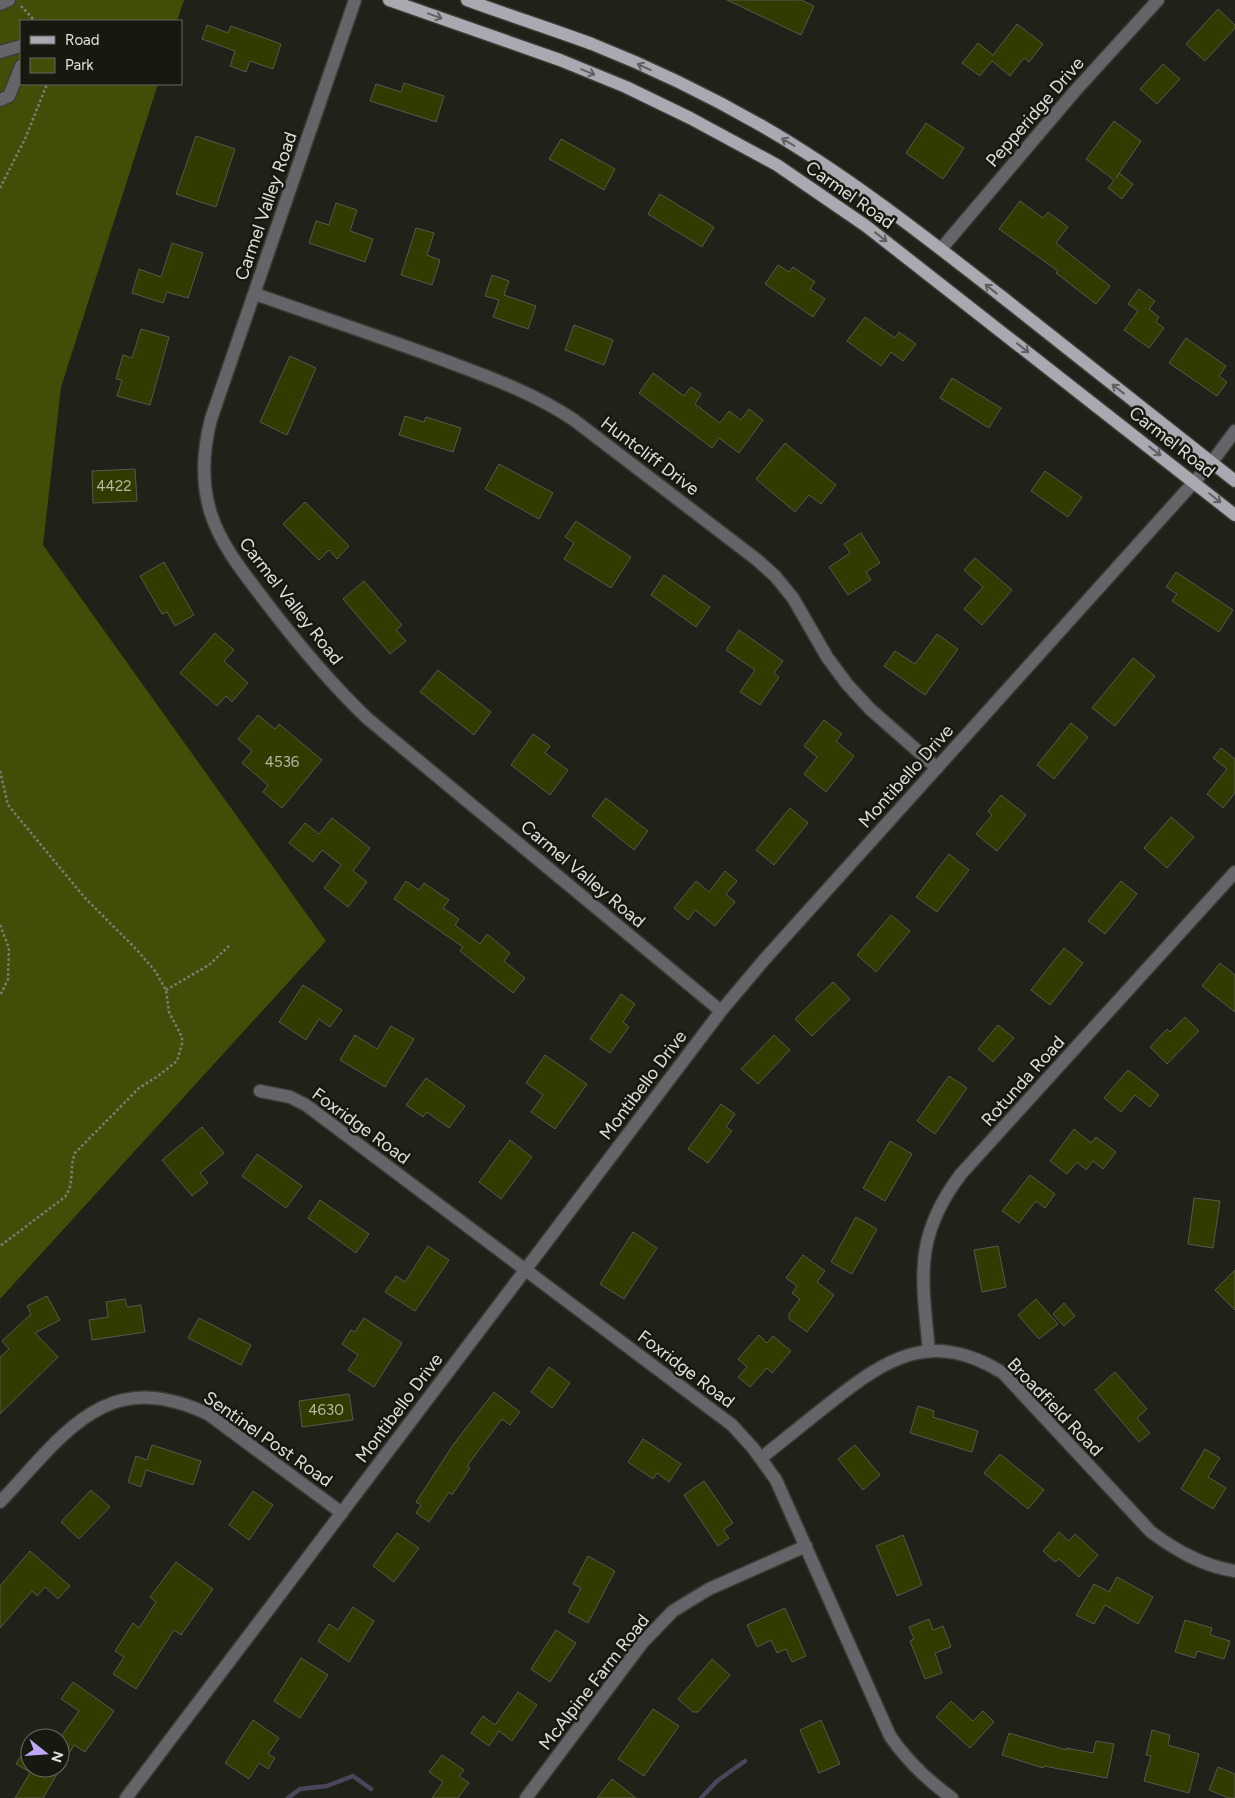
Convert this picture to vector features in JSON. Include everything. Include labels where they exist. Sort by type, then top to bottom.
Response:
[{"type":"main road","name":"Carmel Road","points":[[389,0],[560,60],[626,87],[713,130],[777,165],[866,226],[1235,515]]},
{"type":"main road","name":"Carmel Road","points":[[467,0],[592,44],[623,57],[712,99],[762,126],[819,161],[941,249],[1235,481]]},
{"type":"street","name":"Carmel Valley Road","points":[[355,0],[211,420],[204,459],[205,486],[211,514],[221,538],[235,561],[320,669],[368,719],[721,1011]]},
{"type":"street","name":"Pepperidge Drive","points":[[941,249],[1075,91],[1158,0]]},
{"type":"street","points":[[0,4],[14,2]]},
{"type":"street","points":[[0,52],[20,46]]},
{"type":"street","points":[[0,100],[9,96],[20,68]]},
{"type":"street","name":"Huntcliff Drive","points":[[255,294],[428,354],[511,386],[574,420],[776,576],[793,598],[827,657],[847,684],[870,709],[936,768]]},
{"type":"street","name":"Montibello Drive","points":[[126,1798],[721,1011],[764,960],[1212,462],[1235,431]]},
{"type":"street","name":"Rotunda Road","points":[[929,1351],[923,1266],[930,1228],[946,1194],[961,1174],[1235,872]]},
{"type":"street","name":"Foxridge Road","points":[[260,1091],[287,1096],[306,1105],[732,1425],[761,1458],[776,1480],[890,1736],[915,1768],[952,1798]]},
{"type":"street","name":"Broadfield Road","points":[[761,1458],[876,1369],[909,1355],[929,1351],[958,1353],[988,1364],[1003,1373],[1151,1532],[1177,1550],[1195,1559],[1221,1569],[1235,1571]]},
{"type":"street","name":"Sentinel Post Road","points":[[0,1502],[68,1430],[84,1417],[116,1402],[152,1398],[187,1404],[208,1414],[342,1513]]},
{"type":"street","name":"McAlpine Farm Road","points":[[526,1798],[643,1642],[673,1611],[710,1589],[806,1546]]},
{"type":"path","points":[[14,2],[34,20]]},
{"type":"path","points":[[0,188],[25,139],[47,85]]},
{"type":"path","points":[[0,771],[8,805],[85,898],[138,950],[155,971],[166,990],[169,1012],[182,1037],[177,1061],[139,1088],[75,1153],[71,1163],[72,1181],[70,1191],[0,1246]]},
{"type":"path","points":[[0,925],[9,948],[8,979],[0,996]]},
{"type":"path","points":[[166,990],[209,965],[231,944]]},
{"type":"green space","points":[[0,0],[184,0],[177,20],[20,20],[20,85],[158,85],[61,387],[43,545],[326,941],[0,1299]]},
{"type":"building","points":[[727,0],[801,0],[814,6],[801,35]]},
{"type":"building","points":[[1218,9],[1235,25],[1235,28],[1205,61],[1186,44]]},
{"type":"building","points":[[1017,24],[1043,44],[1029,62],[1024,58],[1010,76],[992,61],[980,76],[962,63],[978,43],[993,55]]},
{"type":"building","points":[[207,25],[228,33],[231,26],[281,44],[273,69],[250,61],[246,72],[230,66],[235,51],[202,39]]},
{"type":"building","points":[[1163,64],[1180,79],[1157,104],[1140,89]]},
{"type":"building","points":[[404,83],[444,96],[436,122],[370,101],[376,84],[401,92]]},
{"type":"building","points":[[1114,121],[1141,141],[1119,173],[1133,184],[1122,199],[1108,188],[1114,180],[1086,159]]},
{"type":"building","points":[[926,123],[964,148],[943,179],[906,153]]},
{"type":"building","points":[[196,136],[235,149],[216,207],[176,194]]},
{"type":"building","points":[[561,139],[615,169],[604,190],[549,159]]},
{"type":"building","points":[[660,194],[714,227],[702,247],[648,214]]},
{"type":"building","points":[[1020,201],[1043,218],[1048,212],[1068,227],[1056,243],[1110,286],[1096,304],[1056,273],[1058,271],[999,229]]},
{"type":"building","points":[[336,203],[357,210],[350,231],[373,239],[365,262],[309,243],[316,221],[329,225]]},
{"type":"building","points":[[416,228],[434,233],[427,255],[440,260],[432,285],[401,275]]},
{"type":"building","points":[[172,243],[203,253],[188,298],[167,292],[163,303],[132,293],[139,269],[161,277]]},
{"type":"building","points":[[778,265],[789,272],[793,267],[815,282],[810,289],[825,299],[813,317],[765,284]]},
{"type":"building","points":[[492,275],[509,281],[504,295],[536,306],[528,329],[493,317],[499,300],[485,296]]},
{"type":"building","points":[[1139,289],[1155,301],[1149,309],[1159,317],[1156,322],[1164,328],[1149,348],[1124,330],[1138,311],[1128,304]]},
{"type":"building","points":[[865,317],[895,338],[899,332],[916,344],[903,361],[891,352],[881,366],[847,341]]},
{"type":"building","points":[[574,325],[613,340],[604,365],[565,350]]},
{"type":"building","points":[[141,329],[169,337],[150,405],[117,396],[122,380],[116,379],[123,355],[132,358]]},
{"type":"building","points":[[1186,338],[1226,366],[1219,376],[1227,382],[1217,396],[1169,363]]},
{"type":"building","points":[[290,356],[316,368],[287,435],[260,422]]},
{"type":"building","points":[[653,373],[684,396],[691,387],[701,394],[695,404],[720,423],[729,411],[741,420],[749,409],[763,420],[739,453],[719,438],[712,448],[639,393]]},
{"type":"building","points":[[952,378],[1001,408],[989,428],[940,398]]},
{"type":"building","points":[[405,416],[424,422],[426,417],[461,428],[453,452],[399,435]]},
{"type":"building","points":[[785,443],[836,485],[821,504],[809,495],[795,512],[756,479]]},
{"type":"building","points":[[499,464],[553,493],[539,519],[485,489]]},
{"type":"building","points":[[135,469],[137,501],[93,503],[92,471]]},
{"type":"building","points":[[1045,471],[1082,497],[1068,517],[1031,491]]},
{"type":"building","points":[[305,502],[349,546],[337,559],[329,550],[319,560],[283,524]]},
{"type":"building","points":[[576,521],[631,557],[611,588],[564,559],[574,543],[565,537]]},
{"type":"building","points":[[861,533],[880,563],[866,572],[871,580],[848,595],[829,567],[850,553],[844,544]]},
{"type":"building","points":[[975,558],[1012,590],[982,625],[964,609],[983,587],[964,570]]},
{"type":"building","points":[[164,562],[194,615],[175,626],[167,612],[162,614],[140,576]]},
{"type":"building","points":[[1176,572],[1233,610],[1219,632],[1172,601],[1177,594],[1166,587]]},
{"type":"building","points":[[664,575],[710,607],[696,627],[651,595]]},
{"type":"building","points":[[364,581],[402,625],[396,630],[406,641],[390,654],[343,599]]},
{"type":"building","points":[[739,630],[783,661],[774,673],[779,677],[760,705],[740,692],[755,670],[726,650]]},
{"type":"building","points":[[215,633],[234,650],[224,661],[248,683],[232,702],[226,696],[217,706],[180,673]]},
{"type":"building","points":[[937,634],[958,649],[925,695],[884,666],[895,651],[915,664]]},
{"type":"building","points":[[1133,658],[1155,676],[1115,726],[1092,708]]},
{"type":"building","points":[[438,670],[491,712],[474,735],[420,692]]},
{"type":"building","points":[[258,715],[275,729],[279,724],[322,760],[282,808],[263,792],[268,785],[242,763],[252,751],[238,739]]},
{"type":"building","points":[[824,720],[842,734],[836,741],[854,756],[826,792],[804,774],[817,757],[804,746]]},
{"type":"building","points":[[1071,723],[1088,737],[1054,779],[1037,765]]},
{"type":"building","points":[[533,734],[550,746],[545,753],[568,770],[550,795],[511,765]]},
{"type":"building","points":[[1221,748],[1235,759],[1235,793],[1223,808],[1207,794],[1227,769],[1213,758]]},
{"type":"building","points":[[1001,795],[1026,815],[997,851],[976,834],[992,815],[988,811]]},
{"type":"building","points":[[606,798],[648,831],[634,850],[592,816]]},
{"type":"building","points":[[790,808],[808,823],[774,865],[756,850]]},
{"type":"building","points":[[1171,817],[1194,837],[1167,868],[1144,848]]},
{"type":"building","points":[[332,818],[370,848],[353,871],[367,882],[348,907],[324,888],[341,865],[322,850],[313,862],[289,843],[305,823],[319,834]]},
{"type":"building","points":[[949,854],[969,870],[937,912],[916,897]]},
{"type":"building","points":[[725,871],[737,881],[726,894],[735,902],[715,926],[695,910],[688,920],[674,908],[696,881],[709,892]]},
{"type":"building","points":[[406,881],[419,890],[424,883],[449,900],[443,908],[459,919],[455,925],[480,944],[487,934],[510,953],[504,961],[525,978],[513,993],[460,951],[463,947],[394,899]]},
{"type":"building","points":[[1121,881],[1137,894],[1105,934],[1088,921]]},
{"type":"building","points":[[891,915],[910,931],[876,972],[857,955]]},
{"type":"building","points":[[1064,948],[1083,963],[1050,1005],[1031,990]]},
{"type":"building","points":[[1220,963],[1235,975],[1235,1012],[1202,986]]},
{"type":"building","points":[[833,982],[850,999],[812,1036],[795,1019]]},
{"type":"building","points":[[303,985],[342,1010],[330,1027],[319,1019],[306,1040],[279,1022]]},
{"type":"building","points":[[621,994],[635,1004],[623,1022],[629,1027],[610,1053],[590,1039]]},
{"type":"building","points":[[1185,1017],[1199,1031],[1167,1064],[1150,1047],[1167,1029],[1170,1032]]},
{"type":"building","points":[[998,1025],[1014,1038],[993,1062],[978,1049]]},
{"type":"building","points":[[391,1026],[414,1039],[385,1087],[340,1060],[355,1035],[377,1049]]},
{"type":"building","points":[[774,1035],[790,1050],[758,1084],[741,1069]]},
{"type":"building","points":[[545,1055],[587,1084],[555,1129],[531,1112],[543,1095],[526,1083]]},
{"type":"building","points":[[1128,1070],[1159,1095],[1150,1107],[1135,1095],[1121,1112],[1104,1098]]},
{"type":"building","points":[[949,1076],[967,1088],[935,1134],[917,1121]]},
{"type":"building","points":[[426,1078],[465,1106],[449,1128],[427,1112],[423,1117],[406,1105]]},
{"type":"building","points":[[721,1104],[735,1114],[726,1127],[732,1131],[708,1163],[688,1149]]},
{"type":"building","points":[[202,1127],[224,1153],[200,1173],[208,1183],[192,1196],[162,1160]]},
{"type":"building","points":[[1074,1129],[1091,1143],[1096,1137],[1116,1152],[1103,1169],[1093,1161],[1086,1170],[1077,1162],[1067,1174],[1050,1161]]},
{"type":"building","points":[[510,1140],[532,1157],[501,1199],[479,1182]]},
{"type":"building","points":[[890,1141],[912,1154],[885,1201],[863,1188]]},
{"type":"building","points":[[257,1154],[302,1186],[286,1208],[242,1176]]},
{"type":"building","points":[[1030,1175],[1055,1194],[1045,1208],[1036,1201],[1019,1223],[1002,1211]]},
{"type":"building","points":[[1194,1198],[1220,1201],[1213,1248],[1188,1244]]},
{"type":"building","points":[[320,1200],[369,1234],[356,1253],[308,1218]]},
{"type":"building","points":[[856,1217],[877,1229],[852,1274],[831,1262]]},
{"type":"building","points":[[633,1232],[657,1248],[624,1299],[600,1284]]},
{"type":"building","points":[[428,1246],[449,1260],[415,1311],[385,1292],[396,1276],[405,1282]]},
{"type":"building","points":[[998,1246],[1006,1287],[982,1292],[974,1250]]},
{"type":"building","points":[[803,1255],[825,1271],[817,1282],[834,1295],[807,1332],[789,1319],[789,1314],[800,1299],[792,1293],[797,1286],[786,1278]]},
{"type":"building","points":[[1235,1270],[1235,1310],[1215,1290]]},
{"type":"building","points":[[47,1296],[60,1320],[35,1333],[58,1357],[0,1414],[0,1357],[9,1349],[2,1341],[31,1314],[27,1306]]},
{"type":"building","points":[[125,1299],[127,1307],[141,1305],[145,1332],[92,1340],[89,1320],[108,1317],[106,1302]]},
{"type":"building","points":[[1036,1299],[1058,1324],[1039,1339],[1018,1315]]},
{"type":"building","points":[[1064,1303],[1075,1316],[1064,1326],[1053,1314]]},
{"type":"building","points":[[199,1318],[251,1345],[241,1365],[188,1338]]},
{"type":"building","points":[[364,1318],[402,1343],[374,1387],[348,1370],[358,1355],[342,1344],[351,1330],[355,1332]]},
{"type":"building","points":[[759,1335],[767,1343],[773,1336],[791,1351],[772,1373],[767,1368],[750,1387],[738,1377],[747,1367],[738,1359]]},
{"type":"building","points":[[549,1367],[570,1383],[552,1408],[531,1392]]},
{"type":"building","points":[[1115,1372],[1147,1409],[1137,1418],[1150,1433],[1139,1442],[1095,1390]]},
{"type":"building","points":[[494,1392],[520,1412],[510,1425],[502,1419],[467,1466],[470,1468],[452,1495],[449,1492],[429,1522],[416,1513],[421,1505],[416,1502],[453,1445]]},
{"type":"building","points":[[349,1394],[353,1420],[302,1427],[299,1401]]},
{"type":"building","points":[[918,1406],[934,1411],[933,1417],[978,1431],[972,1452],[910,1433]]},
{"type":"building","points":[[643,1439],[681,1464],[669,1482],[657,1473],[653,1479],[628,1462]]},
{"type":"building","points":[[152,1445],[201,1461],[193,1485],[146,1470],[141,1487],[128,1482],[136,1456],[147,1460]]},
{"type":"building","points":[[855,1445],[880,1475],[863,1490],[838,1459]]},
{"type":"building","points":[[1205,1449],[1220,1458],[1208,1477],[1226,1488],[1213,1509],[1181,1489]]},
{"type":"building","points":[[1000,1454],[1044,1490],[1028,1509],[984,1473]]},
{"type":"building","points":[[704,1481],[733,1523],[723,1530],[729,1538],[718,1546],[684,1495]]},
{"type":"building","points":[[91,1490],[110,1507],[79,1539],[61,1522]]},
{"type":"building","points":[[253,1491],[273,1505],[249,1540],[229,1525]]},
{"type":"building","points":[[1059,1532],[1069,1541],[1075,1534],[1098,1555],[1079,1577],[1059,1559],[1055,1562],[1043,1551]]},
{"type":"building","points":[[397,1533],[419,1548],[394,1582],[373,1566]]},
{"type":"building","points":[[903,1535],[922,1585],[897,1596],[876,1546]]},
{"type":"building","points":[[30,1551],[70,1586],[58,1599],[45,1587],[37,1596],[32,1591],[0,1628],[0,1586]]},
{"type":"building","points":[[588,1556],[615,1571],[588,1623],[568,1612],[581,1588],[573,1584]]},
{"type":"building","points":[[176,1562],[213,1589],[181,1635],[174,1630],[136,1689],[113,1674],[124,1657],[115,1651],[133,1623],[139,1628],[156,1602],[150,1597]]},
{"type":"building","points":[[1117,1577],[1153,1597],[1138,1624],[1105,1605],[1094,1624],[1076,1615],[1094,1584],[1109,1592]]},
{"type":"building","points":[[353,1607],[374,1621],[349,1662],[318,1641],[329,1624],[338,1630]]},
{"type":"building","points":[[785,1608],[806,1656],[792,1662],[786,1649],[777,1653],[771,1640],[757,1647],[747,1625]]},
{"type":"building","points":[[929,1619],[933,1630],[943,1626],[951,1647],[935,1653],[942,1673],[925,1679],[910,1641],[914,1639],[909,1627]]},
{"type":"building","points":[[1185,1620],[1212,1628],[1210,1635],[1230,1641],[1224,1659],[1197,1651],[1195,1658],[1175,1652]]},
{"type":"building","points":[[556,1630],[576,1643],[550,1682],[531,1669]]},
{"type":"building","points":[[301,1658],[328,1675],[300,1718],[274,1701]]},
{"type":"building","points":[[712,1659],[730,1675],[698,1712],[693,1712],[678,1699]]},
{"type":"building","points":[[73,1682],[114,1711],[85,1752],[74,1745],[70,1752],[70,1728],[67,1728],[79,1711],[61,1699]]},
{"type":"building","points":[[518,1692],[537,1705],[512,1741],[499,1731],[489,1746],[471,1733],[483,1716],[495,1725]]},
{"type":"building","points":[[951,1701],[973,1721],[983,1711],[994,1722],[970,1748],[936,1717]]},
{"type":"building","points":[[653,1709],[679,1726],[644,1776],[618,1759]]},
{"type":"building","points":[[253,1720],[279,1738],[268,1754],[275,1758],[268,1769],[259,1763],[249,1779],[225,1763]]},
{"type":"building","points":[[821,1720],[840,1764],[819,1773],[800,1730]]},
{"type":"building","points":[[1152,1730],[1170,1735],[1168,1745],[1199,1754],[1189,1793],[1144,1781],[1151,1756],[1146,1755]]},
{"type":"building","points":[[1009,1733],[1066,1750],[1066,1748],[1093,1753],[1096,1741],[1114,1744],[1107,1778],[1044,1766],[1043,1768],[1002,1755]]},
{"type":"building","points":[[442,1755],[464,1770],[459,1776],[469,1783],[458,1798],[432,1798],[443,1782],[429,1772]]},
{"type":"building","points":[[20,1757],[20,1766],[16,1764]]},
{"type":"building","points":[[1218,1767],[1235,1774],[1235,1798],[1228,1798],[1209,1790]]},
{"type":"building","points":[[27,1778],[55,1778],[43,1798],[15,1798]]},
{"type":"building","points":[[612,1779],[636,1798],[597,1798]]},
{"type":"waterway","points":[[701,1798],[717,1781],[745,1761]]},
{"type":"waterway","points":[[288,1798],[300,1789],[327,1786],[353,1776],[371,1789]]}]
